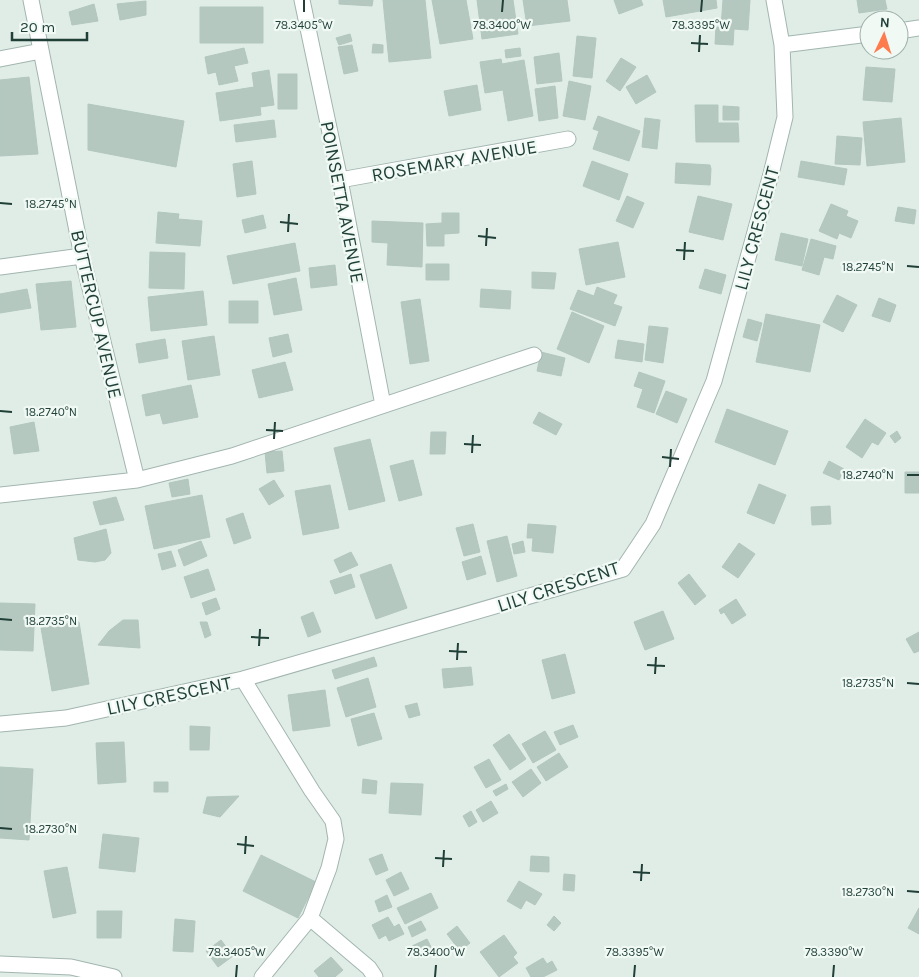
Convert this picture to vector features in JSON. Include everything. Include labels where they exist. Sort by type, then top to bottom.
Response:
[{"type":"street","name":"BUTTERCUP AVENUE","points":[[31,0],[82,256],[137,480]]},
{"type":"street","name":"POINSETTA AVENUE","points":[[302,0],[340,180],[383,406]]},
{"type":"street","name":"LILY CRESCENT","points":[[0,724],[66,718],[243,679],[623,569],[653,524],[714,381],[771,174],[784,117],[782,45],[774,0]]},
{"type":"street","points":[[782,45],[859,35]]},
{"type":"street","points":[[0,58],[41,51]]},
{"type":"street","name":"ROSEMARY AVENUE","points":[[340,180],[568,139]]},
{"type":"street","points":[[0,267],[82,256]]},
{"type":"street","points":[[0,495],[137,480],[232,456],[534,355]]},
{"type":"street","points":[[243,679],[312,791],[333,821],[336,839],[329,868],[310,918],[262,977]]},
{"type":"street","points":[[310,918],[369,968],[375,977]]},
{"type":"street","points":[[0,964],[71,967],[114,977]]},
{"type":"building","points":[[339,0],[373,0],[372,6],[339,4]]},
{"type":"building","points":[[383,0],[425,0],[431,58],[389,62]]},
{"type":"building","points":[[432,0],[466,0],[473,39],[440,44]]},
{"type":"building","points":[[477,0],[513,0],[518,34],[482,39]]},
{"type":"building","points":[[523,0],[567,0],[570,21],[527,26]]},
{"type":"building","points":[[614,0],[641,0],[643,5],[619,14]]},
{"type":"building","points":[[663,0],[716,0],[717,8],[666,17]]},
{"type":"building","points":[[723,0],[750,0],[748,30],[734,29],[733,45],[715,44],[716,27],[721,27]]},
{"type":"building","points":[[857,0],[885,0],[887,9],[859,10],[859,13]]},
{"type":"building","points":[[146,1],[146,15],[120,20],[117,4]]},
{"type":"building","points":[[94,4],[98,21],[72,25],[69,12]]},
{"type":"building","points":[[200,7],[263,7],[263,43],[200,43]]},
{"type":"building","points":[[350,34],[352,41],[339,45],[336,38]]},
{"type":"building","points":[[577,36],[596,38],[592,78],[573,76]]},
{"type":"building","points":[[373,44],[383,45],[383,53],[372,53]]},
{"type":"building","points":[[352,45],[358,71],[344,74],[338,47]]},
{"type":"building","points":[[244,48],[248,63],[234,66],[238,81],[219,85],[216,72],[208,74],[205,57]]},
{"type":"building","points":[[520,48],[521,56],[506,58],[505,50]]},
{"type":"building","points":[[559,53],[562,81],[537,84],[534,57]]},
{"type":"building","points":[[621,58],[636,67],[620,91],[606,81]]},
{"type":"building","points":[[501,59],[502,64],[524,60],[533,116],[508,121],[503,90],[485,93],[480,62]]},
{"type":"building","points":[[866,67],[895,69],[892,102],[863,100]]},
{"type":"building","points":[[269,70],[274,105],[260,107],[261,115],[220,121],[216,93],[254,87],[252,73]]},
{"type":"building","points":[[278,74],[297,74],[297,109],[278,109]]},
{"type":"building","points":[[647,75],[656,92],[636,104],[626,87]]},
{"type":"building","points":[[29,77],[38,154],[0,156],[0,80]]},
{"type":"building","points":[[569,81],[591,86],[585,120],[563,116]]},
{"type":"building","points":[[477,85],[481,110],[449,116],[444,91]]},
{"type":"building","points":[[555,86],[558,118],[539,121],[535,89]]},
{"type":"building","points":[[88,104],[184,121],[176,167],[88,150]]},
{"type":"building","points":[[695,105],[718,105],[718,123],[738,123],[739,142],[696,142]]},
{"type":"building","points":[[723,106],[739,107],[739,120],[723,120]]},
{"type":"building","points":[[598,116],[640,131],[629,161],[593,149],[599,131],[593,129]]},
{"type":"building","points":[[645,118],[660,120],[657,149],[642,147]]},
{"type":"building","points":[[901,118],[905,162],[867,166],[863,122]]},
{"type":"building","points":[[274,120],[276,137],[236,142],[234,125]]},
{"type":"building","points":[[837,136],[862,138],[860,165],[835,164]]},
{"type":"building","points":[[252,161],[256,194],[237,197],[233,164]]},
{"type":"building","points":[[592,161],[628,174],[619,200],[583,186]]},
{"type":"building","points":[[801,161],[847,169],[844,185],[798,177]]},
{"type":"building","points":[[676,163],[710,165],[710,185],[675,183]]},
{"type":"building","points":[[627,196],[644,203],[633,228],[616,221]]},
{"type":"building","points":[[698,196],[732,204],[723,240],[689,232]]},
{"type":"building","points":[[831,204],[848,211],[846,216],[858,221],[851,238],[839,233],[837,239],[819,231]]},
{"type":"building","points":[[898,207],[916,210],[914,224],[895,221]]},
{"type":"building","points":[[158,212],[179,214],[178,219],[202,221],[200,246],[156,243]]},
{"type":"building","points":[[442,213],[459,213],[459,233],[444,234],[444,246],[427,246],[426,224],[442,223]]},
{"type":"building","points":[[263,215],[266,228],[245,233],[242,220]]},
{"type":"building","points":[[372,221],[423,223],[422,267],[387,265],[388,243],[372,242]]},
{"type":"building","points":[[781,233],[808,239],[802,266],[775,260]]},
{"type":"building","points":[[811,239],[836,246],[833,259],[824,257],[819,275],[802,270]]},
{"type":"building","points":[[618,242],[625,277],[586,285],[579,249]]},
{"type":"building","points":[[295,243],[300,271],[233,284],[227,256]]},
{"type":"building","points":[[150,252],[185,253],[184,289],[149,288]]},
{"type":"building","points":[[426,264],[449,264],[449,280],[426,280]]},
{"type":"building","points":[[335,265],[337,285],[311,288],[309,268]]},
{"type":"building","points":[[705,269],[726,275],[721,294],[699,288]]},
{"type":"building","points":[[532,272],[556,273],[554,289],[532,288]]},
{"type":"building","points":[[296,278],[302,310],[274,315],[268,284]]},
{"type":"building","points":[[71,281],[76,327],[41,330],[36,284]]},
{"type":"building","points":[[597,287],[617,295],[613,304],[622,307],[615,326],[570,309],[578,290],[594,296]]},
{"type":"building","points":[[27,289],[31,308],[0,313],[0,294]]},
{"type":"building","points":[[481,289],[511,291],[510,309],[480,307]]},
{"type":"building","points":[[203,291],[207,325],[151,331],[148,297]]},
{"type":"building","points":[[837,295],[857,305],[843,332],[823,322]]},
{"type":"building","points":[[879,298],[896,305],[890,322],[872,316]]},
{"type":"building","points":[[420,299],[429,361],[410,364],[401,302]]},
{"type":"building","points":[[229,301],[258,301],[258,323],[229,323]]},
{"type":"building","points":[[572,312],[604,326],[589,363],[557,349]]},
{"type":"building","points":[[766,314],[820,325],[810,372],[756,362]]},
{"type":"building","points":[[748,319],[762,323],[757,341],[743,337]]},
{"type":"building","points":[[649,326],[668,328],[663,363],[645,360]]},
{"type":"building","points":[[288,334],[292,352],[273,357],[269,338]]},
{"type":"building","points":[[214,336],[220,375],[188,380],[182,341]]},
{"type":"building","points":[[165,339],[168,358],[139,363],[136,344]]},
{"type":"building","points":[[618,340],[644,344],[642,362],[615,358]]},
{"type":"building","points":[[541,352],[565,358],[561,376],[537,371]]},
{"type":"building","points":[[285,362],[293,390],[259,398],[252,370]]},
{"type":"building","points":[[639,372],[665,381],[654,413],[637,407],[643,389],[634,386]]},
{"type":"building","points":[[191,385],[198,417],[163,424],[160,413],[146,416],[142,395]]},
{"type":"building","points":[[666,391],[687,399],[677,423],[656,414]]},
{"type":"building","points":[[727,409],[788,431],[775,465],[715,442]]},
{"type":"building","points":[[539,412],[562,424],[556,435],[533,423]]},
{"type":"building","points":[[865,419],[886,433],[878,445],[872,442],[862,458],[846,447]]},
{"type":"building","points":[[34,422],[39,451],[14,454],[10,427]]},
{"type":"building","points":[[897,431],[901,438],[895,443],[890,436]]},
{"type":"building","points":[[431,432],[446,432],[445,454],[430,454]]},
{"type":"building","points":[[370,439],[385,501],[349,510],[334,448]]},
{"type":"building","points":[[282,451],[284,471],[267,473],[265,452]]},
{"type":"building","points":[[413,460],[422,495],[399,501],[390,466]]},
{"type":"building","points":[[829,461],[844,469],[839,480],[823,473]]},
{"type":"building","points":[[905,472],[919,472],[919,493],[905,493]]},
{"type":"building","points":[[188,479],[190,494],[172,497],[169,483]]},
{"type":"building","points":[[274,480],[284,496],[269,505],[259,489]]},
{"type":"building","points":[[759,484],[786,495],[774,524],[747,513]]},
{"type":"building","points":[[330,485],[339,528],[303,535],[295,491]]},
{"type":"building","points":[[202,495],[210,537],[154,549],[145,506]]},
{"type":"building","points":[[116,497],[124,520],[100,525],[93,502]]},
{"type":"building","points":[[830,506],[831,524],[812,525],[811,507]]},
{"type":"building","points":[[243,513],[251,538],[234,544],[226,519]]},
{"type":"building","points":[[473,524],[480,552],[464,556],[456,528]]},
{"type":"building","points":[[528,524],[556,526],[553,553],[532,551],[533,538],[527,538]]},
{"type":"building","points":[[106,529],[111,553],[105,560],[95,562],[78,560],[74,538]]},
{"type":"building","points":[[507,536],[517,576],[497,582],[487,541]]},
{"type":"building","points":[[201,541],[207,556],[184,566],[178,550]]},
{"type":"building","points":[[523,541],[525,552],[514,554],[512,544]]},
{"type":"building","points":[[739,543],[755,554],[738,578],[722,567]]},
{"type":"building","points":[[171,551],[176,566],[162,570],[158,554]]},
{"type":"building","points":[[351,552],[358,565],[340,573],[334,560]]},
{"type":"building","points":[[481,556],[486,574],[467,580],[462,562]]},
{"type":"building","points":[[391,564],[407,608],[376,619],[360,575]]},
{"type":"building","points":[[208,569],[215,590],[191,598],[184,577]]},
{"type":"building","points":[[351,574],[355,587],[335,594],[330,581]]},
{"type":"building","points":[[689,574],[706,596],[695,605],[678,583]]},
{"type":"building","points":[[216,598],[220,609],[206,615],[202,603]]},
{"type":"building","points":[[736,599],[746,615],[732,624],[724,612],[721,614],[719,610]]},
{"type":"building","points":[[0,603],[35,604],[33,651],[0,650]]},
{"type":"building","points":[[663,611],[674,639],[645,650],[634,622]]},
{"type":"building","points":[[313,612],[321,632],[308,637],[301,617]]},
{"type":"building","points":[[123,620],[138,620],[140,648],[98,645],[109,631]]},
{"type":"building","points":[[79,622],[89,684],[52,691],[41,628]]},
{"type":"building","points":[[200,622],[207,622],[211,635],[205,638]]},
{"type":"building","points":[[919,632],[919,651],[914,653],[906,639]]},
{"type":"building","points":[[565,654],[575,693],[552,699],[542,660]]},
{"type":"building","points":[[374,657],[377,666],[335,679],[332,670]]},
{"type":"building","points":[[471,667],[473,685],[444,688],[442,669]]},
{"type":"building","points":[[368,678],[376,707],[346,717],[337,688]]},
{"type":"building","points":[[325,690],[330,726],[293,731],[288,695]]},
{"type":"building","points":[[417,703],[420,715],[409,718],[405,706]]},
{"type":"building","points":[[374,713],[382,739],[358,746],[351,719]]},
{"type":"building","points":[[573,725],[578,737],[560,745],[554,732]]},
{"type":"building","points":[[190,726],[210,727],[209,750],[190,750]]},
{"type":"building","points":[[545,731],[556,750],[533,763],[522,744]]},
{"type":"building","points":[[509,734],[526,759],[510,770],[493,745]]},
{"type":"building","points":[[124,742],[126,782],[98,784],[96,743]]},
{"type":"building","points":[[559,753],[568,767],[546,781],[537,767]]},
{"type":"building","points":[[489,759],[501,780],[486,788],[474,767]]},
{"type":"building","points":[[0,767],[33,769],[29,840],[0,838]]},
{"type":"building","points":[[531,769],[541,783],[523,797],[512,782]]},
{"type":"building","points":[[363,779],[377,781],[376,794],[362,793]]},
{"type":"building","points":[[154,782],[168,782],[168,792],[154,792]]},
{"type":"building","points":[[391,783],[423,784],[421,815],[389,813]]},
{"type":"building","points":[[506,784],[508,789],[496,796],[493,791]]},
{"type":"building","points":[[239,796],[220,817],[203,813],[207,797]]},
{"type":"building","points":[[491,801],[498,813],[483,822],[476,810]]},
{"type":"building","points":[[471,811],[477,822],[469,827],[463,816]]},
{"type":"building","points":[[103,834],[139,838],[135,872],[99,868]]},
{"type":"building","points":[[382,854],[388,870],[376,875],[369,859]]},
{"type":"building","points":[[261,855],[316,882],[298,918],[243,891]]},
{"type":"building","points":[[531,856],[549,857],[549,872],[530,871]]},
{"type":"building","points":[[67,867],[76,913],[53,918],[44,871]]},
{"type":"building","points":[[401,872],[409,889],[394,896],[386,880]]},
{"type":"building","points":[[564,874],[575,875],[574,891],[563,890]]},
{"type":"building","points":[[519,881],[542,894],[535,905],[526,900],[521,909],[507,901]]},
{"type":"building","points":[[431,893],[438,908],[405,924],[397,908]]},
{"type":"building","points":[[387,895],[392,907],[379,912],[375,901]]},
{"type":"building","points":[[919,908],[919,934],[908,928]]},
{"type":"building","points":[[97,911],[122,911],[121,938],[97,938]]},
{"type":"building","points":[[554,916],[561,923],[554,931],[547,925]]},
{"type":"building","points":[[388,917],[394,927],[399,924],[404,934],[389,941],[386,935],[379,939],[372,925]]},
{"type":"building","points":[[175,919],[195,921],[193,952],[173,951]]},
{"type":"building","points":[[421,921],[426,930],[412,937],[408,927]]},
{"type":"building","points":[[457,926],[470,943],[460,951],[447,934]]},
{"type":"building","points":[[504,935],[517,953],[513,957],[518,963],[499,977],[480,952]]},
{"type":"building","points":[[427,939],[433,951],[418,958],[412,946]]},
{"type":"building","points":[[221,940],[233,956],[218,967],[206,951]]},
{"type":"building","points":[[331,957],[343,970],[335,977],[319,977],[314,971]]},
{"type":"building","points":[[543,958],[547,964],[552,961],[557,970],[543,977],[531,977],[526,968]]}]
